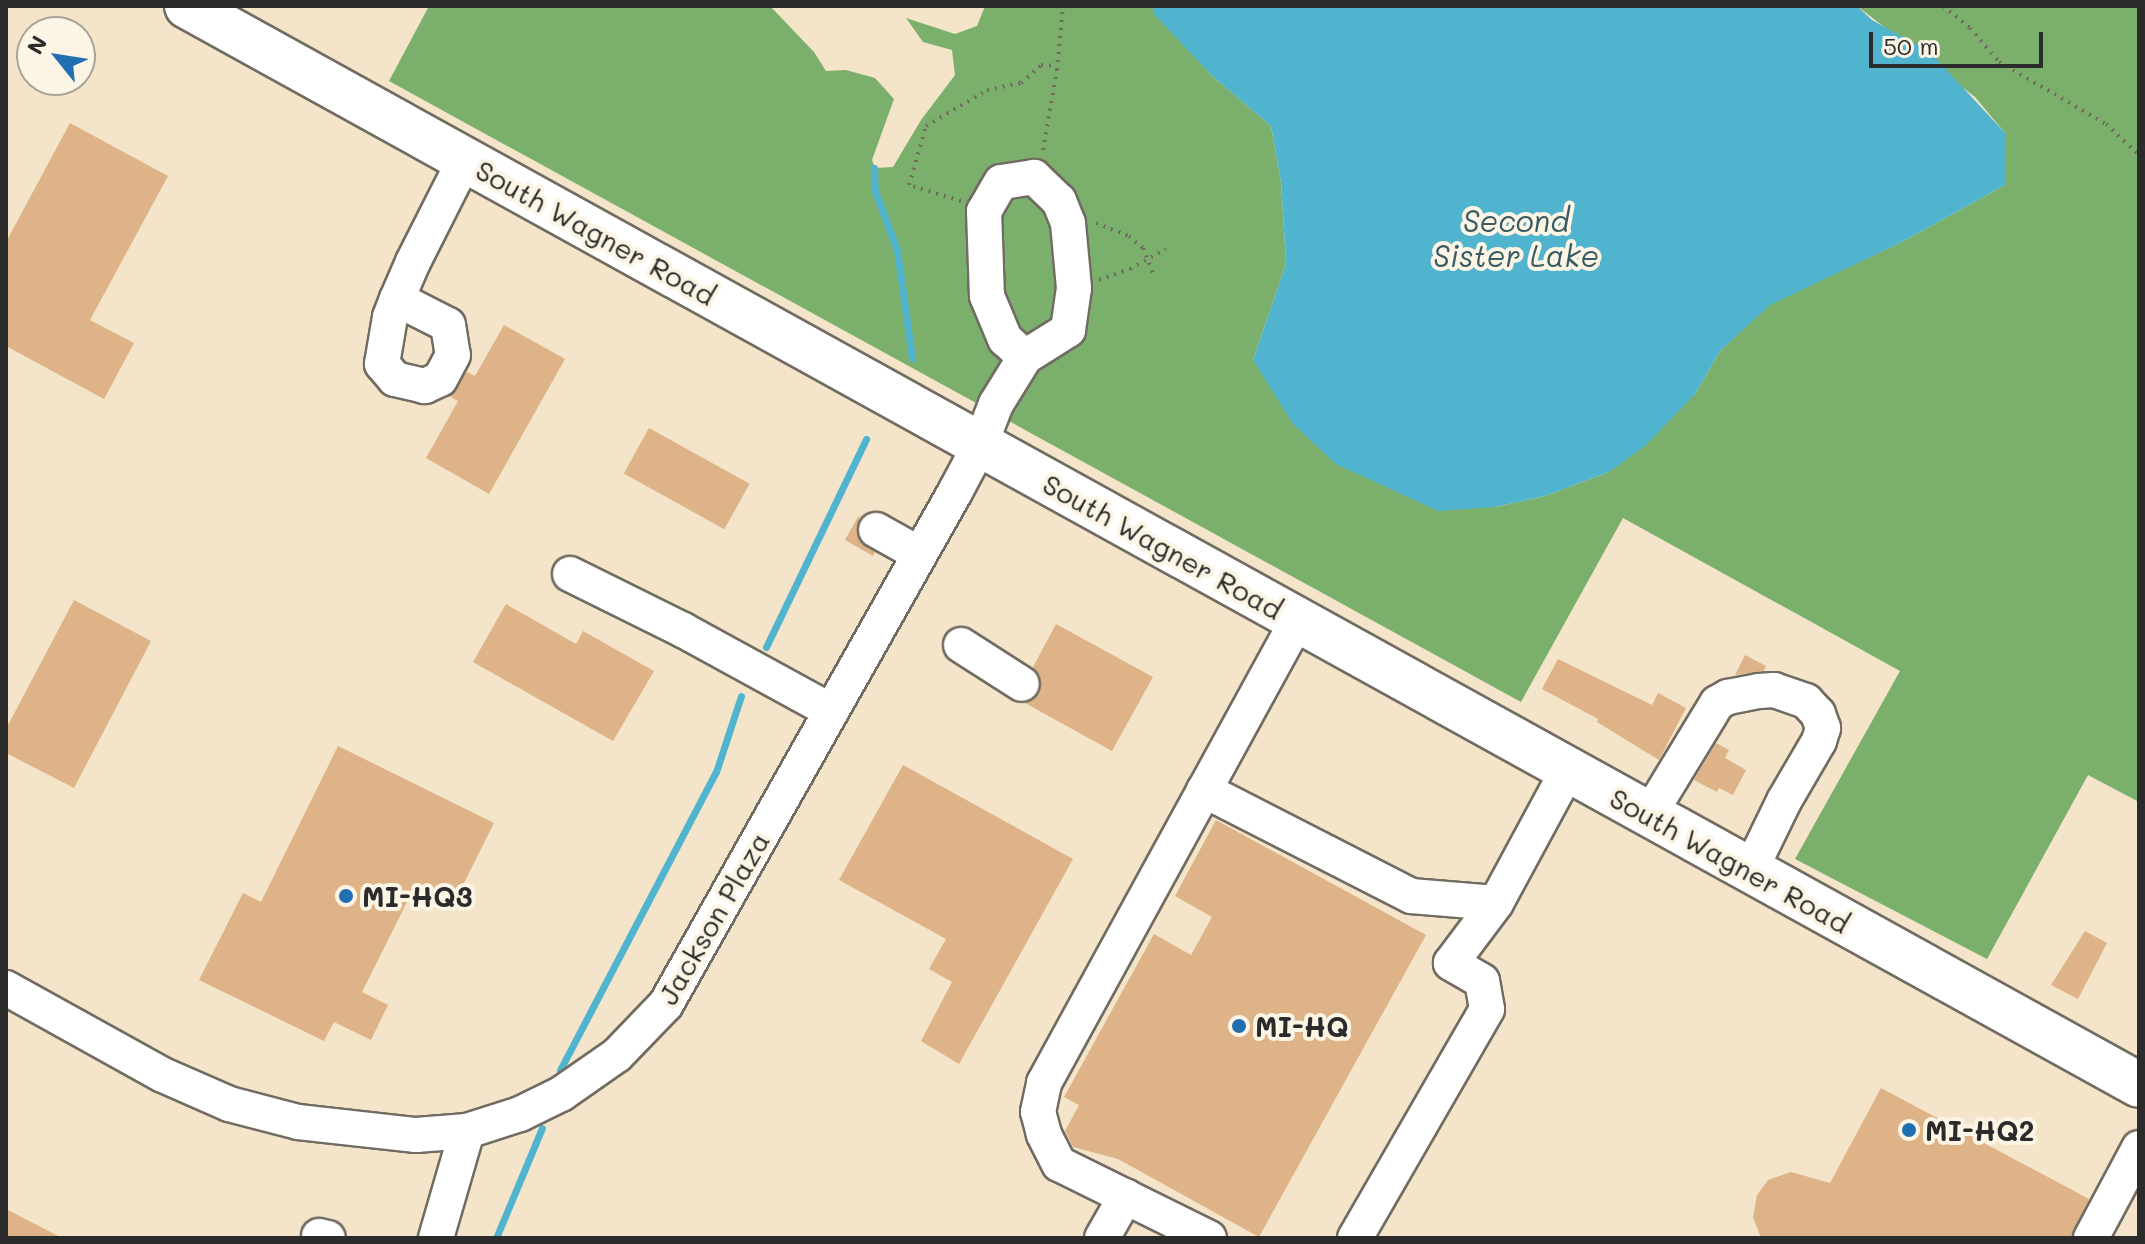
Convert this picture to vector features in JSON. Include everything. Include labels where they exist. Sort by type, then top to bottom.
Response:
[{"type":"main road","name":"South Wagner Road","points":[[187,6],[2139,1085]]},
{"type":"street","points":[[397,299],[465,159]]},
{"type":"street","points":[[1034,177],[1059,201],[1068,223],[1074,288],[1068,330],[1025,357],[1005,339],[987,296],[984,211],[1001,182],[1034,177]]},
{"type":"street","name":"Jackson Plaza","points":[[6,988],[163,1075],[229,1104],[298,1122],[416,1135],[467,1131],[520,1114],[561,1094],[617,1055],[666,1004],[980,445],[996,404],[1025,357]]},
{"type":"street","points":[[876,530],[919,554]]},
{"type":"street","points":[[570,574],[683,630],[829,710]]},
{"type":"street","points":[[1209,1238],[1059,1164],[1044,1134],[1038,1112],[1044,1083],[1297,621]]},
{"type":"street","points":[[961,645],[1022,684]]},
{"type":"street","points":[[1649,815],[1717,703],[1774,690],[1806,701],[1818,714],[1823,728],[1819,741],[1784,801],[1750,871]]},
{"type":"street","points":[[1355,1238],[1487,1009],[1482,981],[1451,963],[1496,903],[1568,770]]},
{"type":"street","points":[[1204,790],[1411,896],[1496,903]]},
{"type":"street","points":[[436,1238],[467,1131]]},
{"type":"street","points":[[2091,1238],[2139,1148]]},
{"type":"street","points":[[1102,1238],[1126,1196]]},
{"type":"path","points":[[1046,158],[1041,145],[1057,66],[1063,6]]},
{"type":"path","points":[[1943,6],[1970,28],[1999,62],[2106,124],[2139,155]]},
{"type":"path","points":[[987,205],[909,185],[926,126],[987,90],[1021,83],[1041,65],[1057,66]]},
{"type":"path","points":[[1068,223],[1101,223],[1129,236],[1143,248],[1153,273]]},
{"type":"path","points":[[1074,288],[1130,269],[1166,249]]},
{"type":"green space","points":[[429,6],[770,6],[814,52],[826,71],[846,70],[875,78],[894,99],[872,160],[875,168],[893,167],[921,120],[955,75],[952,50],[923,42],[906,18],[955,34],[977,26],[985,6],[1153,6],[1154,13],[1212,76],[1271,126],[1281,182],[1286,264],[1253,360],[1495,507],[1545,496],[1609,472],[1695,394],[1720,351],[1770,304],[1900,243],[2005,185],[2005,133],[1975,97],[1857,6],[2139,6],[2139,802],[2088,775],[1987,959],[1795,859],[1900,671],[1623,518],[1521,702],[389,81]]},
{"type":"water","name":"Second Sister Lake","points":[[1153,6],[1857,6],[1872,20],[1930,52],[2005,133],[2005,185],[1900,243],[1770,305],[1720,351],[1695,394],[1646,445],[1609,472],[1545,496],[1495,507],[1438,511],[1336,464],[1293,424],[1253,360],[1286,264],[1281,182],[1271,126],[1212,76],[1153,13]]},
{"type":"building","points":[[70,123],[168,176],[90,320],[134,343],[104,399],[6,346],[6,242]]},
{"type":"building","points":[[504,325],[565,359],[489,494],[426,458],[458,401],[449,396],[467,372],[475,376]]},
{"type":"building","points":[[649,428],[750,484],[724,529],[624,473]]},
{"type":"building","points":[[859,515],[859,540],[875,552],[873,556],[845,540]]},
{"type":"building","points":[[74,600],[151,641],[74,788],[6,753],[6,729]]},
{"type":"building","points":[[506,604],[576,644],[583,631],[654,671],[613,741],[473,662]]},
{"type":"building","points":[[1056,624],[1153,677],[1112,751],[1025,703],[1039,694],[1040,676],[1033,667]]},
{"type":"building","points":[[1745,655],[1766,666],[1764,671],[1735,675]]},
{"type":"building","points":[[1558,659],[1652,705],[1658,693],[1686,708],[1659,760],[1597,722],[1598,719],[1542,689]]},
{"type":"building","points":[[1716,743],[1729,750],[1725,758],[1746,770],[1733,795],[1719,788],[1717,792],[1694,780]]},
{"type":"building","name":"MI-HQ3","points":[[338,746],[494,823],[453,905],[430,893],[424,906],[409,898],[362,992],[388,1005],[371,1040],[334,1022],[324,1041],[199,980],[243,893],[261,902]]},
{"type":"building","points":[[903,765],[1073,859],[959,1064],[921,1041],[952,982],[929,969],[946,939],[839,880]]},
{"type":"building","name":"MI-HQ","points":[[1216,820],[1426,935],[1259,1237],[1118,1159],[1073,1147],[1065,1131],[1079,1105],[1064,1097],[1154,934],[1191,955],[1212,917],[1175,896]]},
{"type":"building","points":[[2085,931],[2107,943],[2078,999],[2051,985]]},
{"type":"building","name":"MI-HQ2","points":[[1881,1088],[2089,1199],[2071,1238],[1761,1238],[1753,1217],[1757,1195],[1768,1180],[1791,1172],[1830,1183]]},
{"type":"building","points":[[6,1209],[62,1238],[6,1238]]},
{"type":"waterway","points":[[874,168],[875,191],[897,250],[912,358]]},
{"type":"waterway","points":[[766,647],[866,439]]},
{"type":"waterway","points":[[560,1070],[716,772],[741,696]]},
{"type":"waterway","points":[[496,1238],[542,1128]]},
{"type":"place","name":"MI-HQ3","points":[[346,896]]},
{"type":"place","name":"MI-HQ","points":[[1239,1026]]},
{"type":"place","name":"MI-HQ2","points":[[1909,1130]]}]
